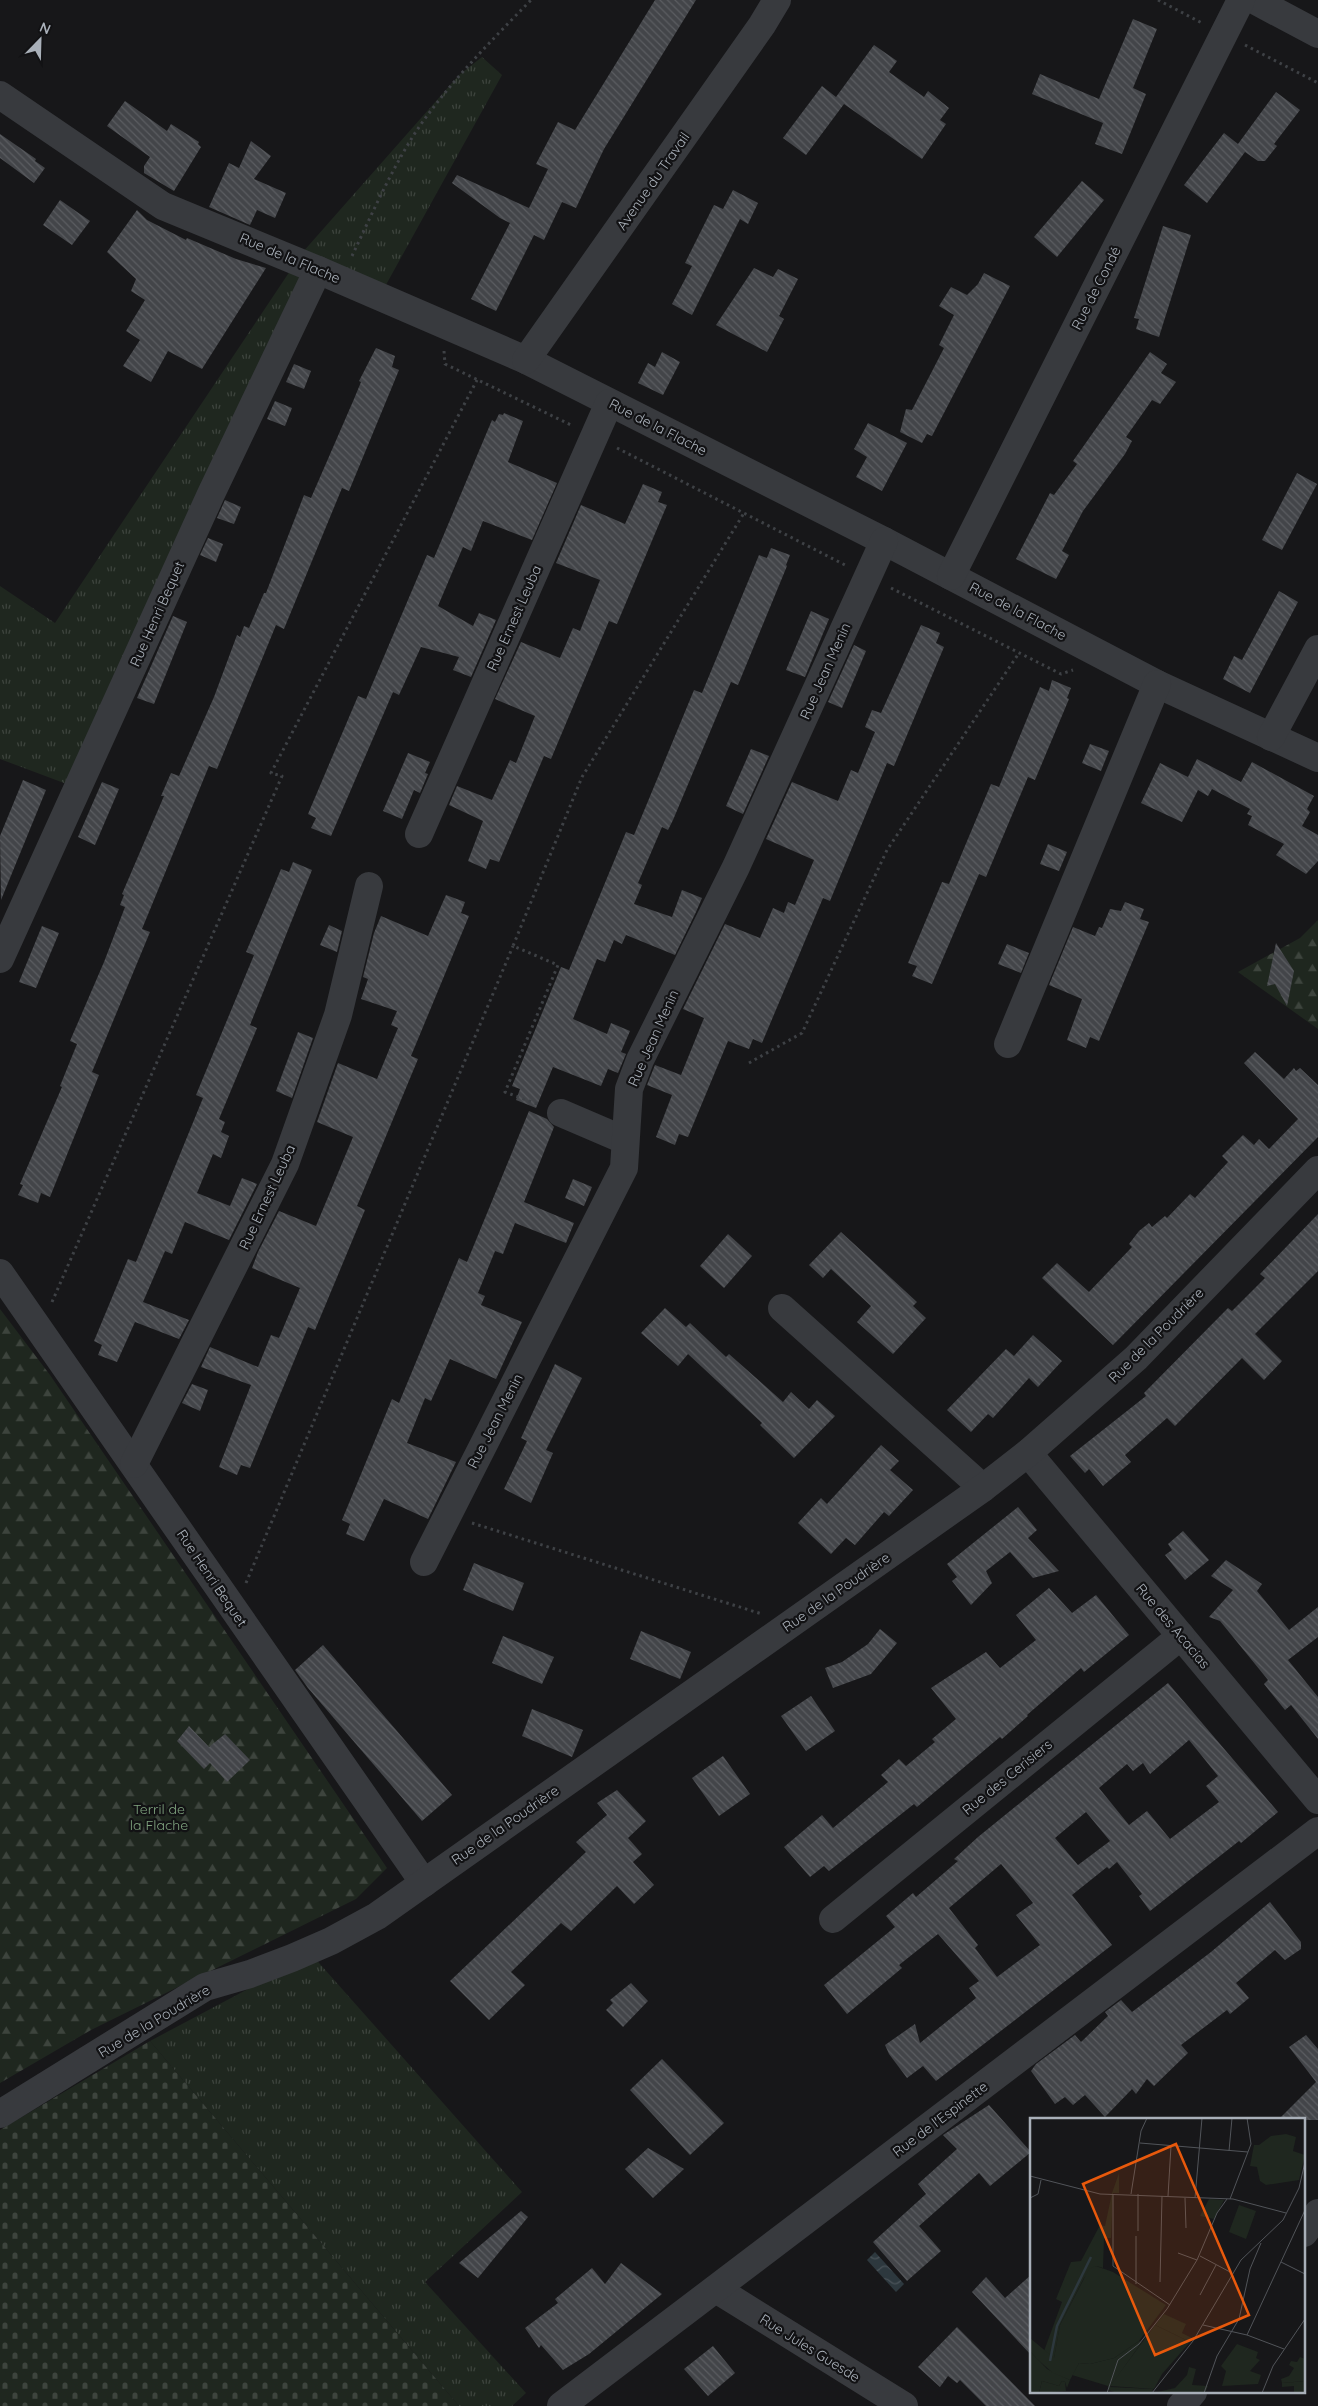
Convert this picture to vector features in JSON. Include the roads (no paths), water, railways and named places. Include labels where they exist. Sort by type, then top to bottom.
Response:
[{"type":"street","name":"Avenue du Travail","points":[[526,360],[762,25],[777,0]]},
{"type":"street","name":"Rue de Condé","points":[[951,576],[1241,0]]},
{"type":"street","points":[[1254,0],[1318,34]]},
{"type":"street","name":"Rue de la Flache","points":[[0,95],[163,206],[330,275],[526,360],[884,541],[1157,684],[1318,758]]},
{"type":"street","name":"Rue Henri Bequet","points":[[0,959],[211,494],[330,275]]},
{"type":"street","name":"Rue Ernest Leuba","points":[[419,834],[609,402]]},
{"type":"street","name":"Rue Jean Menin","points":[[424,1562],[624,1168],[624,1140],[629,1089],[640,1060],[736,867],[884,541]]},
{"type":"street","points":[[1271,737],[1318,649]]},
{"type":"street","points":[[1008,1044],[1157,684]]},
{"type":"street","name":"Rue Ernest Leuba","points":[[134,1464],[285,1164],[338,1015],[369,886]]},
{"type":"street","points":[[561,1113],[624,1140]]},
{"type":"street","name":"Rue de la Poudrière","points":[[0,2114],[169,2012],[205,1987],[250,1974],[332,1941],[376,1916],[983,1488],[1028,1452],[1136,1358],[1318,1170]]},
{"type":"street","name":"Rue Henri Bequet","points":[[0,1273],[424,1883]]},
{"type":"street","points":[[782,1308],[983,1488]]},
{"type":"street","name":"Rue des Acacias","points":[[1028,1452],[1318,1800]]},
{"type":"street","name":"Rue des Cerisiers","points":[[833,1919],[1181,1636]]},
{"type":"street","name":"Rue de l'Espinette","points":[[561,2406],[1318,1831]]},
{"type":"street","points":[[1306,2230],[1318,2213]]},
{"type":"street","name":"Rue Jules Guesde","points":[[716,2290],[904,2406]]},
{"type":"street","points":[[1181,2406],[1191,2394]]},
{"type":"water","points":[[875,2252],[904,2284],[896,2292],[867,2260]]},
{"type":"park label","name":"Terril de la Flache","points":[[159,1818]]}]
